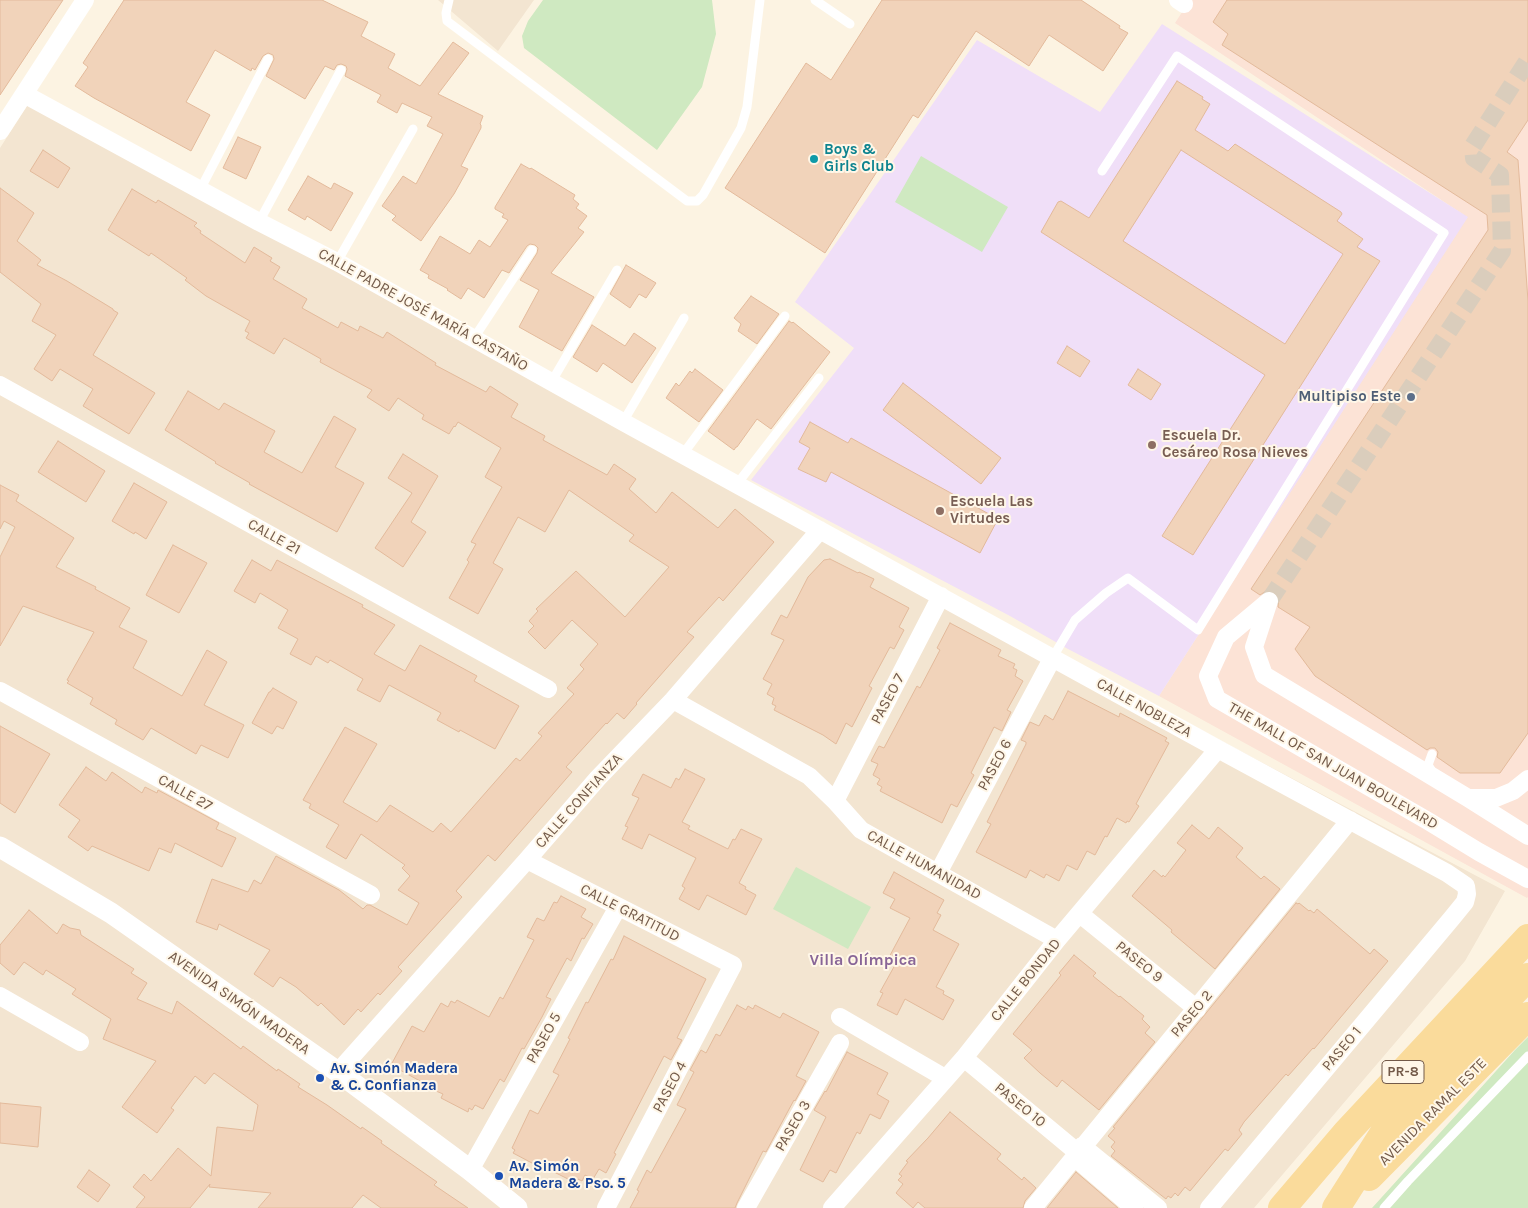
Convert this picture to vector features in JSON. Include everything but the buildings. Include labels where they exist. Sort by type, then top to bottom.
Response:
[{"type":"main road","name":"PR-8","points":[[1282,1208],[1346,1133],[1528,938]]},
{"type":"main road","points":[[1337,1208],[1385,1131],[1528,977]]},
{"type":"main road","name":"AVENIDA RAMAL ESTE","points":[[1337,1208],[1528,1016]]},
{"type":"street","points":[[0,131],[85,0]]},
{"type":"street","name":"CALLE PADRE JOSÉ MARÍA CASTAÑO","points":[[24,94],[259,222],[337,262],[820,530]]},
{"type":"street","name":"CALLE 21","points":[[0,385],[548,689]]},
{"type":"street","name":"CALLE NOBLEZA","points":[[820,530],[1447,873],[1466,886]]},
{"type":"street","name":"CALLE CONFIANZA","points":[[338,1072],[598,778],[673,700],[820,530]]},
{"type":"street","name":"PASEO 7","points":[[834,801],[941,596]]},
{"type":"street","name":"THE MALL OF SAN JUAN BOULEVARD","points":[[1528,836],[1264,675],[1254,646],[1269,601],[1226,637],[1208,676],[1217,700],[1528,879]]},
{"type":"street","name":"PASEO 6","points":[[938,873],[1053,658]]},
{"type":"street","name":"CALLE 27","points":[[0,691],[370,895]]},
{"type":"street","name":"CALLE HUMANIDAD","points":[[673,700],[809,776],[861,830],[1057,940]]},
{"type":"street","name":"CALLE BONDAD","points":[[839,1206],[945,1078],[964,1058],[1057,940],[1218,749]]},
{"type":"street","points":[[1468,798],[1496,798],[1513,791],[1528,779]]},
{"type":"street","name":"PASEO 2","points":[[1033,1208],[1350,820]]},
{"type":"street","name":"AVENIDA SIMÓN MADERA","points":[[0,847],[111,913],[338,1072],[470,1170],[517,1208]]},
{"type":"street","name":"CALLE GRATITUD","points":[[527,860],[733,965]]},
{"type":"street","name":"PASEO 1","points":[[1209,1208],[1465,902],[1466,886]]},
{"type":"street","name":"PASEO 5","points":[[470,1170],[618,907]]},
{"type":"street","name":"PASEO 9","points":[[1080,914],[1196,1009]]},
{"type":"street","name":"PASEO 4","points":[[606,1208],[733,965]]},
{"type":"street","points":[[0,996],[80,1042]]},
{"type":"street","points":[[840,1017],[945,1078]]},
{"type":"street","name":"PASEO 3","points":[[746,1208],[840,1043]]},
{"type":"street","name":"PASEO 10","points":[[964,1058],[1078,1152],[1136,1203],[1158,1208]]},
{"type":"lane","points":[[448,0],[447,21],[680,196],[687,201],[697,201],[703,195],[741,128],[747,107],[760,0]]},
{"type":"lane","points":[[815,0],[850,24]]},
{"type":"lane","points":[[1053,658],[1075,620],[1106,593],[1128,578],[1198,630],[1444,233],[1177,56],[1102,171]]},
{"type":"lane","points":[[200,190],[268,59]]},
{"type":"lane","points":[[259,222],[340,70]]},
{"type":"lane","points":[[337,262],[413,129]]},
{"type":"lane","points":[[474,338],[532,250]]},
{"type":"lane","points":[[552,381],[617,270]]},
{"type":"lane","points":[[683,454],[784,316]]},
{"type":"lane","points":[[623,422],[684,318]]},
{"type":"lane","points":[[737,484],[819,378]]},
{"type":"lane","points":[[1432,754],[1428,764],[1435,778]]},
{"type":"lane","points":[[1384,1208],[1528,1056]]},
{"type":"shaded area","points":[[438,0],[534,0],[498,51]]},
{"type":"shaded area","points":[[1190,0],[1528,0],[1527,898],[1159,696],[1467,217],[1175,23]]},
{"type":"shaded area","name":"Escuela Dr. Cesáreo Rosa Nieves","points":[[1162,24],[1468,217],[1159,696],[751,480],[854,348],[795,302],[977,40],[1100,112]]},
{"type":"shaded area","points":[[34,95],[817,527],[1505,891],[1465,961],[1254,1208],[0,1208],[0,148]]},
{"type":"green space","points":[[543,0],[712,0],[716,34],[702,87],[657,150],[524,48],[522,36],[528,21]]},
{"type":"green space","points":[[921,156],[1008,207],[982,252],[895,202]]},
{"type":"green space","points":[[796,867],[871,907],[848,949],[773,909]]},
{"type":"green space","points":[[1528,1037],[1528,1208],[1372,1208],[1515,1050]]},
{"type":"tunnel","points":[[1269,601],[1502,251],[1500,175],[1474,158],[1473,146],[1528,60]]},
{"type":"place","name":"Boys & Girls Club","points":[[814,159]]},
{"type":"place","name":"Multipiso Este","points":[[1411,397]]},
{"type":"place","name":"Escuela Dr. Cesáreo Rosa Nieves","points":[[1152,445]]},
{"type":"place","name":"Escuela Las Virtudes","points":[[940,511]]},
{"type":"place","name":"Av. Simón Madera & C. Confianza","points":[[320,1078]]},
{"type":"place","name":"Av. Simón Madera & Pso. 5","points":[[499,1176]]},
{"type":"district","name":"Villa Olímpica","points":[[863,960]]}]
